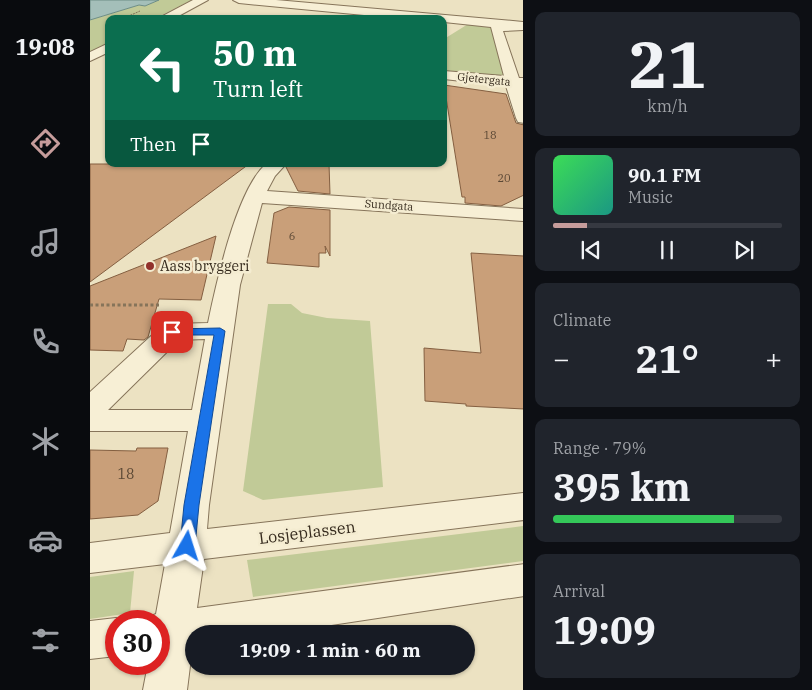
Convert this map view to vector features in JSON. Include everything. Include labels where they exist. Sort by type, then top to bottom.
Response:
[{"type":"street","points":[[171,15],[202,0]]},
{"type":"street","points":[[239,0],[482,15]]},
{"type":"street","points":[[325,0],[482,15],[521,23]]},
{"type":"street","points":[[452,34],[482,15]]},
{"type":"street","points":[[521,23],[496,28],[518,83],[523,118]]},
{"type":"street","points":[[90,57],[105,49]]},
{"type":"street","name":"Gjetergata","points":[[447,75],[518,83]]},
{"type":"street","points":[[170,618],[187,546],[191,505],[228,285],[254,196],[266,173],[273,167]]},
{"type":"street","name":"Sundgata","points":[[254,196],[523,215]]},
{"type":"street","points":[[90,408],[172,332],[220,331]]},
{"type":"street","points":[[90,420],[205,421]]},
{"type":"street","name":"Losjeplassen","points":[[90,558],[523,506]]},
{"type":"street","points":[[170,631],[523,580]]},
{"type":"street","points":[[90,640],[105,638]]},
{"type":"street","points":[[165,690],[166,675]]},
{"type":"path","points":[[90,305],[167,306]]},
{"type":"green space","points":[[159,0],[192,0],[162,15],[106,15],[139,5],[145,6]]},
{"type":"green space","points":[[105,15],[105,44],[90,52],[90,20]]},
{"type":"green space","points":[[473,21],[496,23],[512,82],[447,75],[447,37]]},
{"type":"green space","points":[[268,304],[291,304],[302,313],[327,318],[370,321],[383,487],[263,500],[243,491]]},
{"type":"green space","points":[[523,526],[523,561],[253,597],[247,560]]},
{"type":"green space","points":[[134,571],[130,610],[105,610],[105,617],[90,619],[90,577]]},
{"type":"water","points":[[90,0],[159,0],[145,6],[139,5],[90,20]]},
{"type":"building","points":[[447,85],[506,94],[516,123],[523,125],[523,195],[501,206],[465,203],[465,197],[462,197],[447,104]]},
{"type":"building","points":[[90,164],[105,164],[105,167],[245,167],[90,282]]},
{"type":"building","points":[[286,167],[329,167],[330,194],[298,191]]},
{"type":"building","points":[[289,207],[330,210],[330,256],[325,246],[326,253],[319,253],[319,267],[267,263],[274,213]]},
{"type":"building","points":[[216,236],[201,300],[159,299],[148,337],[144,340],[127,339],[123,351],[90,350],[90,286]]},
{"type":"building","points":[[471,253],[523,256],[523,409],[466,406],[466,404],[425,401],[424,348],[481,353]]},
{"type":"building","points":[[137,448],[168,448],[158,501],[138,515],[90,519],[90,450],[136,451]]},
{"type":"place","name":"Aass bryggeri","points":[[150,266]]},
{"type":"route","points":[[172,332],[220,331],[191,505],[187,546]]}]
